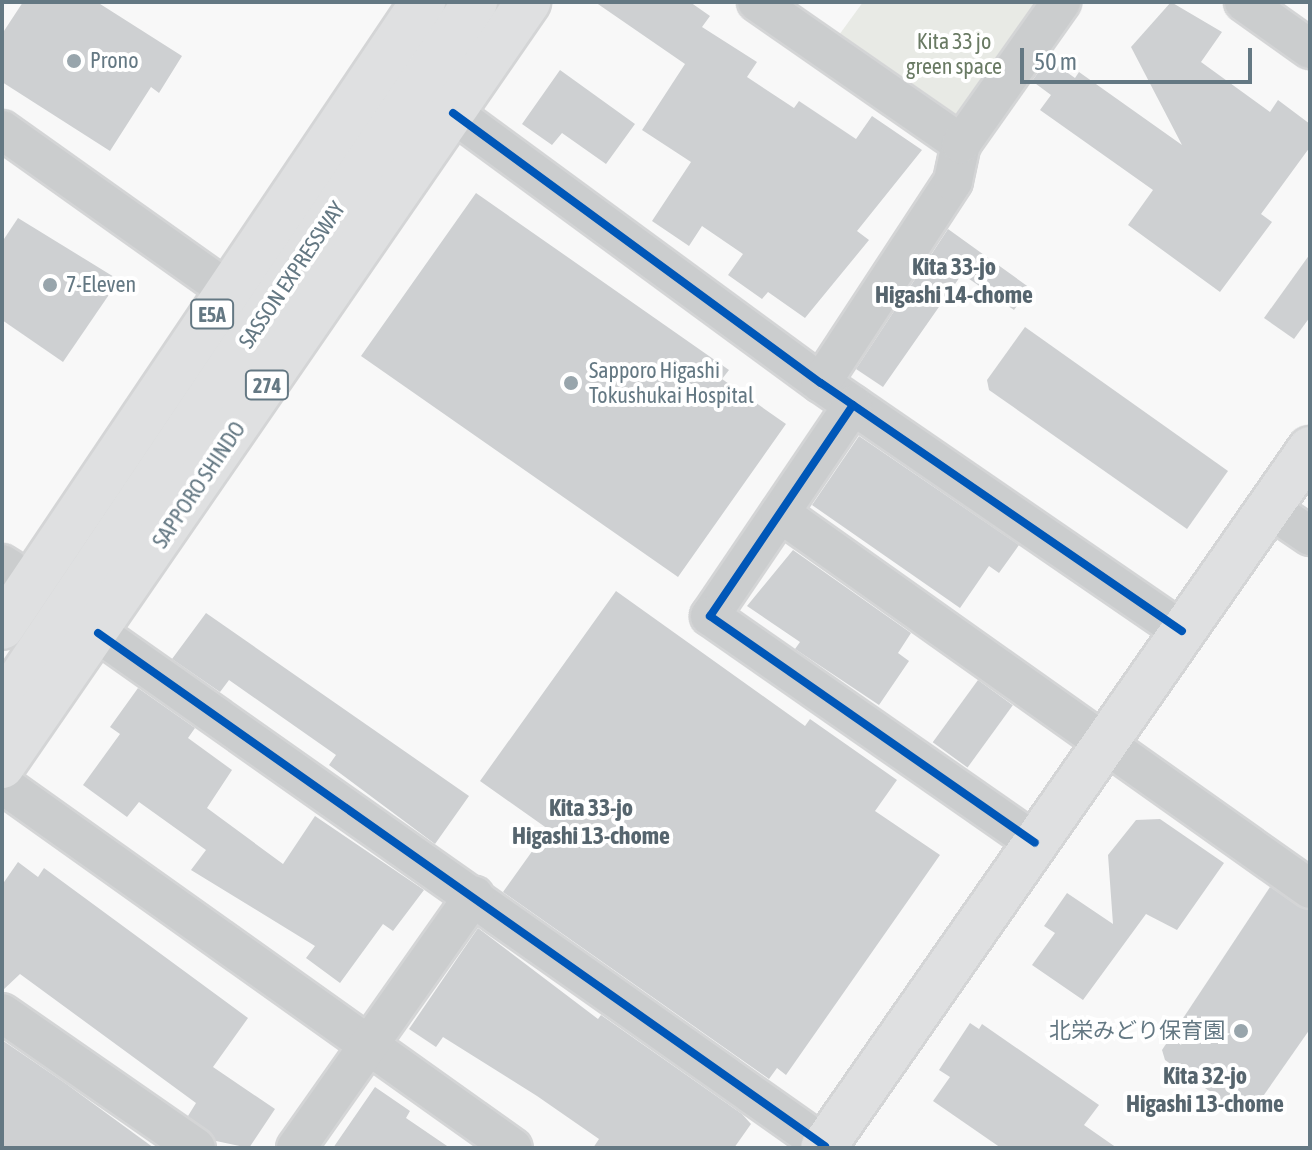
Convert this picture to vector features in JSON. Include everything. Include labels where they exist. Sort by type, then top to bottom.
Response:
[{"type":"main road","points":[[5,571],[397,2]]},
{"type":"main road","name":"SASSON EXPRESSWAY","points":[[2,627],[423,2]]},
{"type":"main road","name":"SASSON EXPRESSWAY","points":[[2,706],[475,2]]},
{"type":"main road","name":"SAPPORO SHINDO","points":[[2,766],[98,633],[528,2]]},
{"type":"main road","points":[[824,1147],[1310,449]]},
{"type":"street","points":[[757,2],[961,144]]},
{"type":"street","points":[[821,383],[953,181],[961,144],[1061,2]]},
{"type":"street","points":[[1244,2],[1310,49]]},
{"type":"street","points":[[453,113],[821,383],[1182,631]]},
{"type":"street","points":[[2,130],[209,277]]},
{"type":"street","points":[[853,405],[710,616],[1035,843]]},
{"type":"street","points":[[1269,508],[1310,536]]},
{"type":"street","points":[[780,513],[1308,884]]},
{"type":"street","points":[[98,633],[474,896],[824,1147]]},
{"type":"street","points":[[2,784],[513,1148]]},
{"type":"street","points":[[296,1148],[474,896]]},
{"type":"street","points":[[2,1013],[196,1148]]},
{"type":"green space","name":"Kita 33 jo green space","points":[[863,2],[1053,2],[966,126],[839,35]]},
{"type":"building","points":[[23,2],[97,2],[182,56],[159,93],[151,87],[110,151],[2,82],[2,34]]},
{"type":"building","points":[[595,2],[690,2],[710,16],[702,27],[757,62],[747,77],[794,108],[799,101],[856,139],[872,116],[922,150],[857,231],[869,240],[805,318],[768,292],[762,299],[728,275],[743,254],[702,226],[689,246],[652,221],[691,162],[642,130],[685,64]]},
{"type":"building","points":[[1171,2],[1222,32],[1201,62],[1270,112],[1278,100],[1310,124],[1310,147],[1261,214],[1272,222],[1220,292],[1128,225],[1153,190],[1040,110],[1051,95],[1032,81],[1048,59],[1075,78],[1079,72],[1182,145],[1131,47]]},
{"type":"building","points":[[560,70],[635,124],[606,164],[562,133],[552,145],[522,124]]},
{"type":"building","points":[[476,193],[729,370],[722,379],[786,424],[678,577],[361,356]]},
{"type":"building","points":[[18,218],[119,280],[63,362],[2,320],[2,242]]},
{"type":"building","points":[[948,229],[1030,288],[1014,310],[962,274],[883,387],[856,369]]},
{"type":"building","points":[[1310,254],[1310,317],[1294,339],[1264,318]]},
{"type":"building","points":[[1025,327],[1228,471],[1187,529],[989,390],[987,380]]},
{"type":"building","points":[[859,436],[1019,545],[999,573],[989,566],[960,608],[812,505]]},
{"type":"building","points":[[793,550],[911,633],[898,653],[909,661],[879,705],[795,649],[800,642],[747,606]]},
{"type":"building","points":[[616,591],[805,726],[810,719],[897,780],[875,811],[940,855],[786,1075],[777,1068],[769,1079],[503,892],[548,829],[480,781]]},
{"type":"building","points":[[206,613],[469,796],[435,844],[329,765],[336,755],[229,680],[220,692],[172,659]]},
{"type":"building","points":[[978,680],[1013,705],[968,768],[933,742]]},
{"type":"building","points":[[138,688],[195,728],[188,738],[232,770],[207,808],[283,864],[315,816],[424,890],[393,931],[383,924],[340,983],[306,958],[315,946],[191,870],[206,850],[139,802],[127,817],[83,785],[120,734],[110,727]]},
{"type":"building","points":[[1160,819],[1224,863],[1177,930],[1146,914],[1083,1000],[1032,965],[1055,933],[1044,926],[1067,893],[1113,924],[1108,855],[1136,820]]},
{"type":"building","points":[[18,862],[38,877],[44,868],[248,1018],[213,1067],[275,1109],[249,1148],[216,1141],[188,1116],[196,1103],[20,974],[2,991],[2,885]]},
{"type":"building","points":[[1270,887],[1310,911],[1310,1029],[1252,1112],[1242,1114],[1165,1060],[1162,1050]]},
{"type":"building","points":[[478,928],[598,1019],[601,1015],[742,1114],[751,1124],[734,1148],[593,1148],[599,1139],[537,1096],[443,1037],[436,1047],[409,1029]]},
{"type":"building","points":[[970,1023],[979,1029],[982,1024],[1099,1105],[1084,1125],[1117,1148],[1001,1148],[933,1101],[950,1077],[939,1070]]},
{"type":"building","points":[[2,1040],[65,1083],[154,1148],[2,1148]]},
{"type":"building","points":[[375,1087],[410,1111],[406,1118],[450,1148],[333,1148]]},
{"type":"cycle path","points":[[453,113],[821,383],[1182,631]]},
{"type":"cycle path","points":[[853,405],[710,616],[1035,843]]},
{"type":"cycle path","points":[[98,633],[825,1146]]},
{"type":"place","name":"Prono","points":[[74,61]]},
{"type":"place","name":"7-Eleven","points":[[50,285]]},
{"type":"place","name":"Sapporo Higashi Tokushukai Hospital","points":[[571,383]]},
{"type":"place","name":"北栄みどり保育園","points":[[1241,1031]]},
{"type":"district","name":"Kita 33-jo Higashi 14-chome","points":[[954,281]]},
{"type":"district","name":"Kita 33-jo Higashi 13-chome","points":[[591,822]]},
{"type":"district","name":"Kita 32-jo Higashi 13-chome","points":[[1205,1090]]}]
